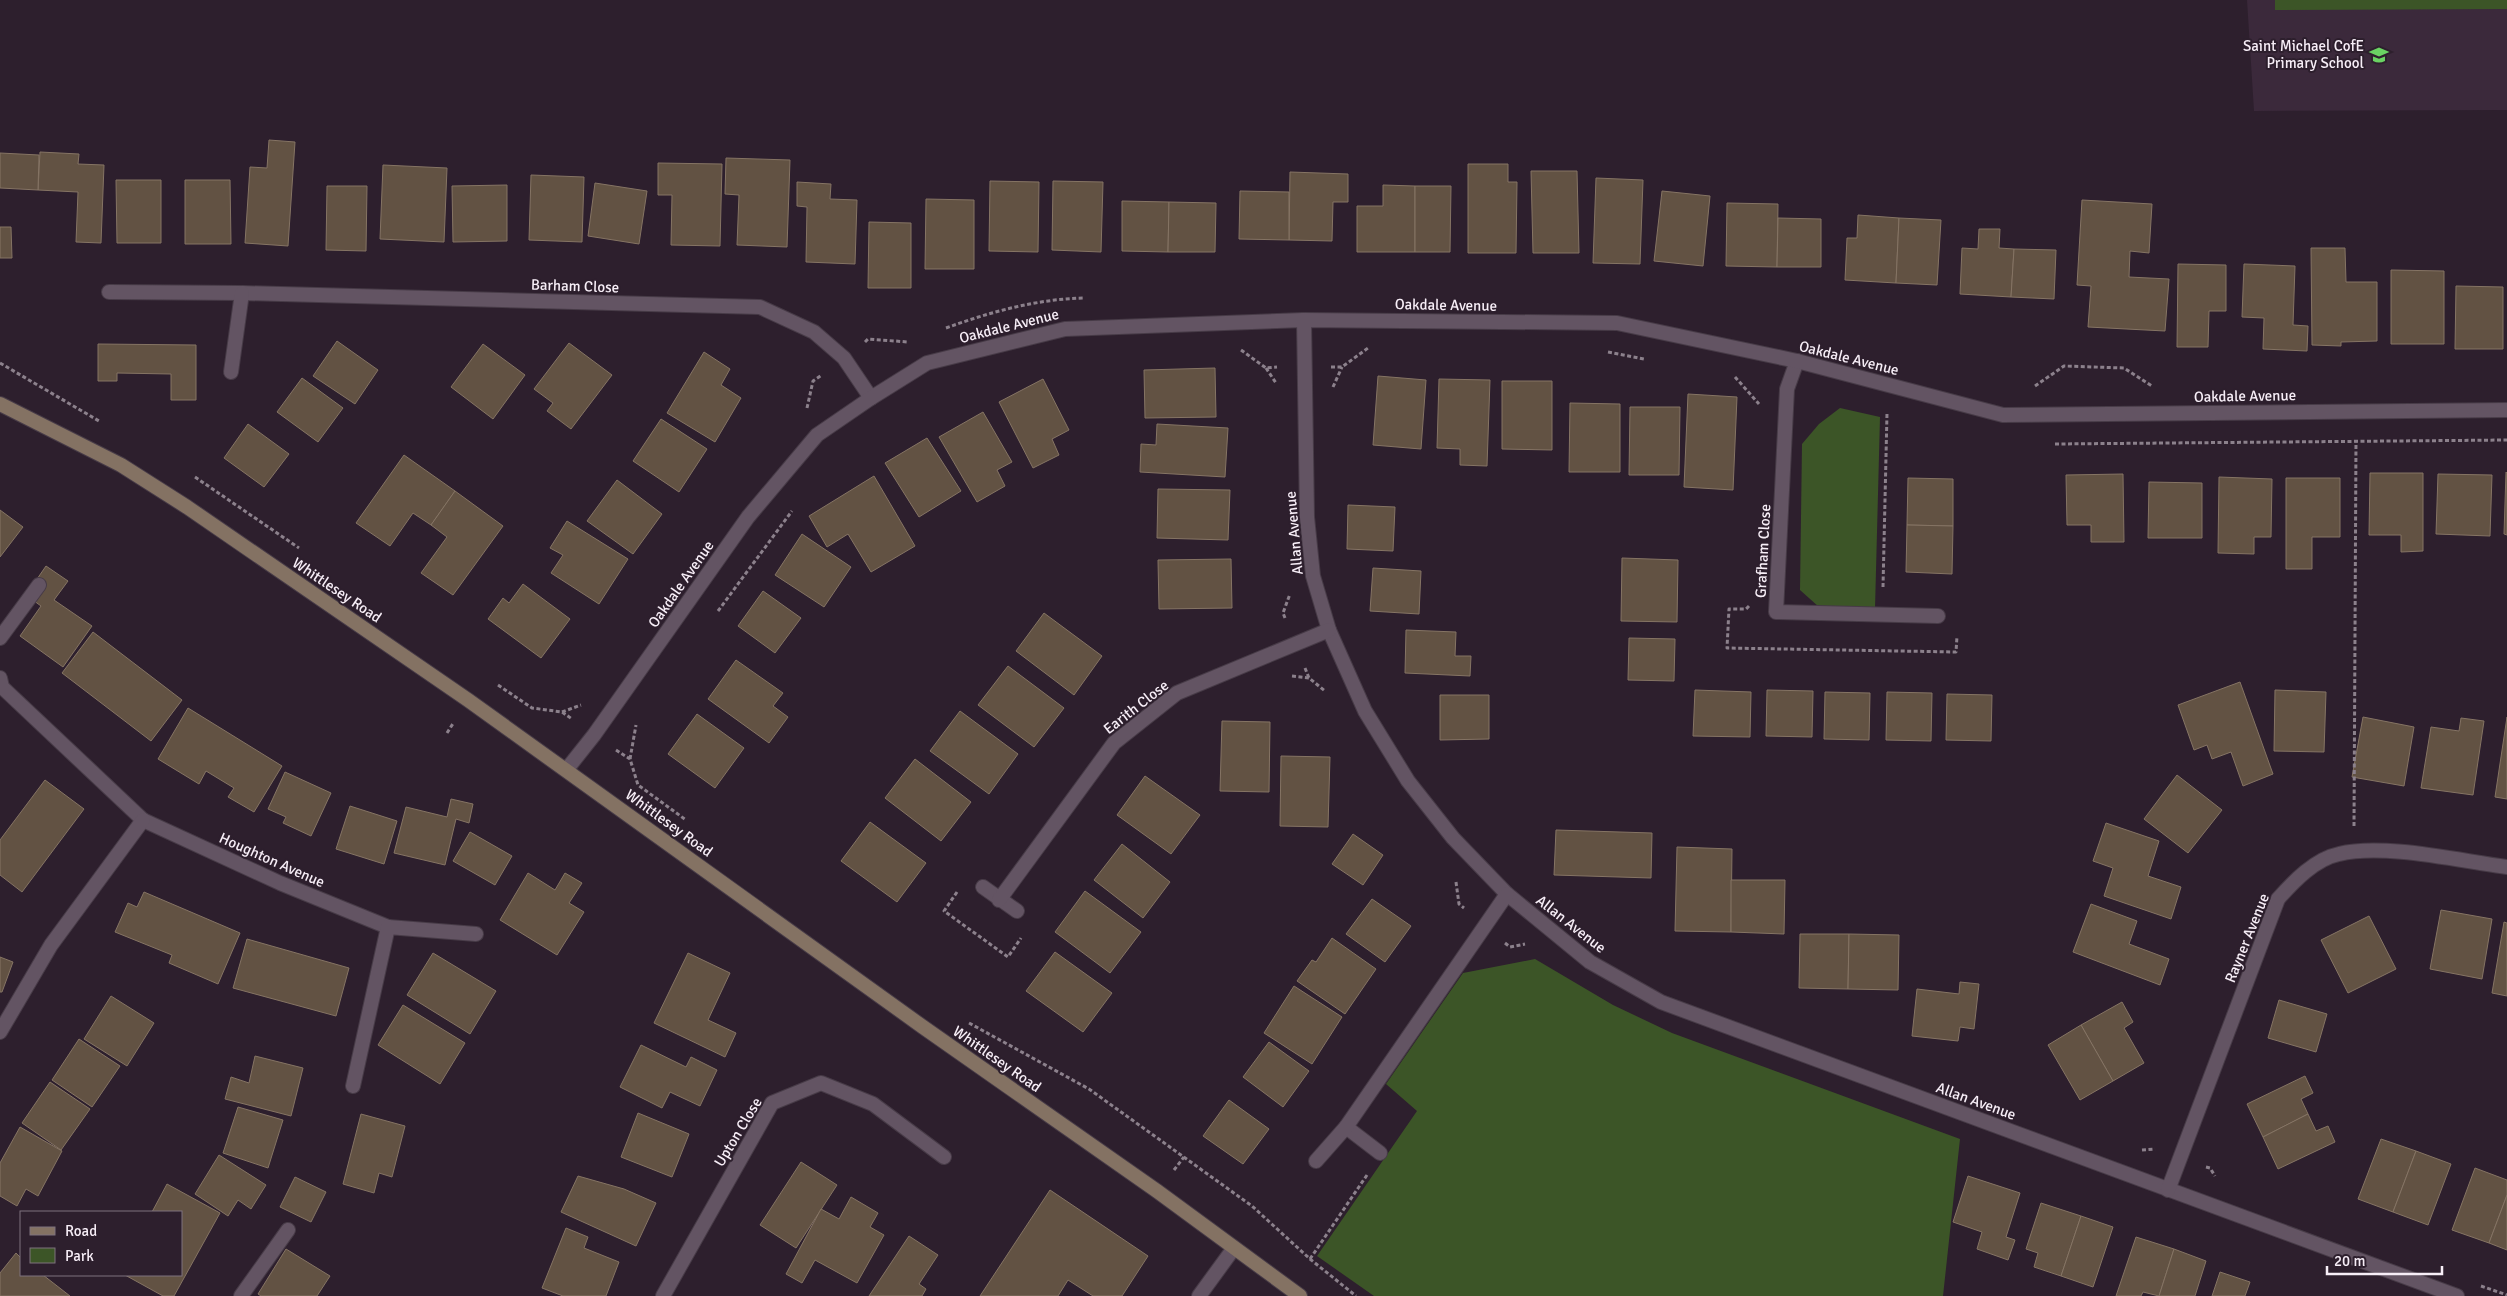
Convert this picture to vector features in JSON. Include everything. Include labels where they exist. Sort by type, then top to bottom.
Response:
[{"type":"main road","name":"Whittlesey Road","points":[[0,404],[121,465],[179,502],[567,769],[923,1027],[1157,1190],[1300,1296]]},
{"type":"street","name":"Barham Close","points":[[110,292],[242,293],[760,307],[814,332],[844,358],[871,398]]},
{"type":"street","points":[[231,372],[242,293]]},
{"type":"street","name":"Oakdale Avenue","points":[[567,769],[594,735],[748,517],[817,435],[927,363],[1065,328],[1304,320],[1616,323],[1797,361],[2003,415],[2507,410]]},
{"type":"street","name":"Allan Avenue","points":[[1304,320],[1303,367],[1307,517],[1312,576],[1329,630],[1365,711],[1408,781],[1453,838],[1507,894],[1590,962],[1661,1002],[2457,1296]]},
{"type":"street","name":"Grafham Close","points":[[1797,361],[1787,389],[1776,612],[1938,616]]},
{"type":"street","points":[[0,638],[39,585]]},
{"type":"street","name":"Earith Close","points":[[999,900],[1114,743],[1177,693],[1329,630]]},
{"type":"street","name":"Houghton Avenue","points":[[0,678],[2,687],[144,820],[280,883],[388,927],[476,934]]},
{"type":"street","points":[[0,1032],[51,944],[144,820]]},
{"type":"street","name":"Rayner Avenue","points":[[2168,1190],[2278,898],[2300,874],[2338,854],[2381,850],[2507,867]]},
{"type":"street","points":[[983,887],[1017,912]]},
{"type":"street","points":[[1316,1162],[1346,1127],[1507,894]]},
{"type":"street","points":[[353,1086],[388,927]]},
{"type":"street","name":"Upton Close","points":[[663,1296],[772,1103],[821,1083],[873,1104],[944,1156]]},
{"type":"street","points":[[1346,1127],[1380,1153]]},
{"type":"street","points":[[241,1296],[288,1230]]},
{"type":"street","points":[[1199,1296],[1234,1248]]},
{"type":"path","points":[[945,328],[991,312],[1067,298],[1086,298]]},
{"type":"path","points":[[806,410],[813,381],[868,340],[908,342],[917,339]]},
{"type":"path","points":[[1331,393],[1342,367],[1371,346]]},
{"type":"path","points":[[1236,347],[1266,368],[1281,390]]},
{"type":"path","points":[[1601,351],[1649,360]]},
{"type":"path","points":[[0,363],[102,422]]},
{"type":"path","points":[[2033,387],[2064,366],[2124,368],[2158,389]]},
{"type":"path","points":[[1266,368],[1342,367]]},
{"type":"path","points":[[1726,375],[1744,379]]},
{"type":"path","points":[[1735,377],[1764,410]]},
{"type":"path","points":[[1878,410],[1896,415]]},
{"type":"path","points":[[1882,590],[1887,412]]},
{"type":"path","points":[[2051,444],[2507,440]]},
{"type":"path","points":[[2354,829],[2356,442]]},
{"type":"path","points":[[186,472],[300,548]]},
{"type":"path","points":[[712,619],[795,507]]},
{"type":"path","points":[[1291,589],[1283,613],[1295,645],[1309,678],[1332,696]]},
{"type":"path","points":[[1752,602],[1746,609],[1729,609],[1727,648],[1956,652],[1957,627]]},
{"type":"path","points":[[494,682],[532,708],[562,712],[630,759]]},
{"type":"path","points":[[562,712],[587,702]]},
{"type":"path","points":[[636,722],[630,759],[638,785],[693,825]]},
{"type":"path","points":[[1455,878],[1460,904],[1484,926],[1510,947],[1530,943]]},
{"type":"path","points":[[962,1019],[1089,1089],[1252,1206],[1310,1259],[1356,1296]]},
{"type":"path","points":[[2135,1151],[2152,1148],[2210,1168]]},
{"type":"path","points":[[1310,1259],[1361,1185],[1380,1153]]},
{"type":"path","points":[[2208,1159],[2210,1168],[2220,1184]]},
{"type":"path","points":[[2480,1285],[2507,1295]]},
{"type":"shaded area","name":"Saint Michael CofE Primary School","points":[[2247,0],[2507,0],[2507,110],[2254,111]]},
{"type":"green space","points":[[2275,0],[2507,0],[2507,9],[2275,10]]},
{"type":"green space","points":[[1840,408],[1880,417],[1875,609],[1819,607],[1800,590],[1802,444],[1819,424]]},
{"type":"green space","points":[[1535,959],[1613,1005],[1672,1033],[1960,1139],[1943,1296],[1374,1296],[1317,1256],[1417,1111],[1386,1084],[1463,973]]},
{"type":"building","points":[[269,140],[295,142],[288,246],[245,243],[250,167],[267,168]]},
{"type":"building","points":[[40,152],[79,154],[78,164],[104,165],[101,243],[76,242],[78,192],[38,190]]},
{"type":"building","points":[[0,153],[39,155],[38,190],[0,188]]},
{"type":"building","points":[[726,158],[790,160],[787,247],[737,245],[739,195],[725,194]]},
{"type":"building","points":[[658,163],[722,164],[720,246],[671,245],[672,195],[658,195]]},
{"type":"building","points":[[1468,164],[1508,164],[1508,182],[1517,182],[1516,253],[1468,253]]},
{"type":"building","points":[[383,165],[447,168],[444,242],[380,239]]},
{"type":"building","points":[[1531,171],[1577,171],[1579,253],[1533,253]]},
{"type":"building","points":[[1290,172],[1348,174],[1348,202],[1333,202],[1332,241],[1289,240]]},
{"type":"building","points":[[531,175],[584,177],[582,242],[529,240]]},
{"type":"building","points":[[1596,178],[1643,180],[1640,264],[1593,263]]},
{"type":"building","points":[[116,180],[161,180],[161,243],[117,243]]},
{"type":"building","points":[[185,180],[230,180],[231,244],[185,244]]},
{"type":"building","points":[[990,181],[1039,182],[1038,252],[989,251]]},
{"type":"building","points":[[1053,181],[1103,182],[1101,252],[1052,250]]},
{"type":"building","points":[[797,182],[831,184],[830,199],[857,200],[855,264],[806,262],[807,207],[797,206]]},
{"type":"building","points":[[595,183],[647,191],[639,244],[588,236]]},
{"type":"building","points":[[507,185],[507,241],[453,242],[452,186]]},
{"type":"building","points":[[1383,185],[1415,186],[1415,252],[1357,252],[1357,206],[1383,206]]},
{"type":"building","points":[[327,186],[367,186],[366,251],[326,250]]},
{"type":"building","points":[[1415,186],[1451,186],[1450,252],[1415,252]]},
{"type":"building","points":[[1240,191],[1289,192],[1289,240],[1239,239]]},
{"type":"building","points":[[1662,191],[1710,196],[1703,266],[1654,261]]},
{"type":"building","points":[[926,199],[974,200],[974,269],[925,269]]},
{"type":"building","points":[[2082,200],[2152,204],[2149,253],[2130,251],[2129,277],[2169,279],[2165,331],[2088,327],[2091,286],[2077,285]]},
{"type":"building","points":[[1122,201],[1169,202],[1168,252],[1122,251]]},
{"type":"building","points":[[1169,202],[1216,203],[1215,252],[1168,252]]},
{"type":"building","points":[[1727,203],[1778,204],[1777,267],[1726,266]]},
{"type":"building","points":[[1858,215],[1899,218],[1896,283],[1845,280],[1847,238],[1857,238]]},
{"type":"building","points":[[1778,218],[1821,219],[1821,267],[1777,267]]},
{"type":"building","points":[[1899,218],[1941,220],[1937,285],[1896,283]]},
{"type":"building","points":[[869,222],[911,223],[911,288],[868,288]]},
{"type":"building","points":[[0,227],[11,227],[12,258],[0,258]]},
{"type":"building","points":[[1979,229],[2000,229],[1999,248],[2014,249],[2011,297],[1960,294],[1962,248],[1978,249]]},
{"type":"building","points":[[2311,248],[2345,248],[2346,282],[2377,282],[2377,341],[2341,342],[2341,346],[2312,345]]},
{"type":"building","points":[[2014,249],[2056,250],[2054,299],[2011,297]]},
{"type":"building","points":[[2178,264],[2226,265],[2226,311],[2209,311],[2208,347],[2177,347]]},
{"type":"building","points":[[2244,264],[2295,266],[2293,325],[2308,326],[2307,351],[2263,349],[2264,318],[2242,317]]},
{"type":"building","points":[[2391,270],[2444,271],[2444,344],[2391,344]]},
{"type":"building","points":[[2456,286],[2503,287],[2503,349],[2455,349]]},
{"type":"building","points":[[337,341],[378,370],[355,404],[313,376]]},
{"type":"building","points":[[569,343],[612,375],[571,429],[547,411],[553,403],[534,389]]},
{"type":"building","points":[[98,344],[196,345],[196,400],[171,400],[171,374],[117,373],[117,381],[98,381]]},
{"type":"building","points":[[483,344],[525,375],[493,419],[451,387]]},
{"type":"building","points":[[704,352],[730,369],[721,385],[741,398],[715,442],[667,413]]},
{"type":"building","points":[[1215,368],[1216,417],[1145,418],[1144,370]]},
{"type":"building","points":[[1378,376],[1426,380],[1421,449],[1373,445]]},
{"type":"building","points":[[302,378],[343,408],[318,442],[277,412]]},
{"type":"building","points":[[1043,379],[1069,430],[1052,439],[1059,455],[1033,468],[999,402]]},
{"type":"building","points":[[1439,379],[1490,380],[1487,466],[1460,465],[1460,449],[1437,448]]},
{"type":"building","points":[[1502,381],[1552,381],[1552,450],[1502,449]]},
{"type":"building","points":[[1688,394],[1737,397],[1733,490],[1684,487]]},
{"type":"building","points":[[1570,403],[1620,404],[1620,472],[1569,472]]},
{"type":"building","points":[[1630,407],[1680,407],[1679,475],[1629,475]]},
{"type":"building","points":[[983,412],[1012,462],[997,470],[1005,486],[977,502],[939,437]]},
{"type":"building","points":[[661,419],[707,449],[679,492],[633,461]]},
{"type":"building","points":[[248,424],[289,454],[264,487],[224,458]]},
{"type":"building","points":[[1157,424],[1228,428],[1225,477],[1140,472],[1141,444],[1156,445]]},
{"type":"building","points":[[927,438],[961,491],[919,517],[885,463]]},
{"type":"building","points":[[404,455],[455,491],[431,525],[413,513],[390,546],[356,523]]},
{"type":"building","points":[[2370,473],[2423,473],[2423,551],[2401,552],[2401,535],[2369,535]]},
{"type":"building","points":[[2507,473],[2507,535],[2504,534]]},
{"type":"building","points":[[2123,474],[2124,542],[2091,542],[2091,525],[2067,525],[2066,475]]},
{"type":"building","points":[[2438,474],[2492,475],[2490,536],[2436,534]]},
{"type":"building","points":[[874,476],[915,546],[871,572],[848,534],[827,547],[809,516]]},
{"type":"building","points":[[2219,477],[2272,479],[2271,537],[2254,537],[2254,554],[2218,553]]},
{"type":"building","points":[[1908,478],[1953,479],[1953,526],[1907,525]]},
{"type":"building","points":[[2286,478],[2340,478],[2340,537],[2312,537],[2312,569],[2286,569]]},
{"type":"building","points":[[617,480],[662,514],[633,554],[587,521]]},
{"type":"building","points":[[2149,482],[2202,483],[2202,538],[2148,538]]},
{"type":"building","points":[[1158,489],[1230,490],[1228,540],[1157,538]]},
{"type":"building","points":[[455,491],[503,526],[453,595],[421,573],[447,537],[431,525]]},
{"type":"building","points":[[1348,505],[1395,507],[1393,551],[1347,549]]},
{"type":"building","points":[[0,510],[23,527],[0,557]]},
{"type":"building","points":[[567,521],[628,559],[599,604],[551,573],[563,555],[550,548]]},
{"type":"building","points":[[1907,525],[1953,526],[1952,574],[1906,572]]},
{"type":"building","points":[[802,534],[851,567],[824,607],[775,575]]},
{"type":"building","points":[[1622,558],[1678,560],[1677,622],[1621,621]]},
{"type":"building","points":[[1231,559],[1232,608],[1159,609],[1158,560]]},
{"type":"building","points":[[46,566],[68,581],[54,600],[92,626],[63,667],[20,636],[41,606],[26,595]]},
{"type":"building","points":[[1373,568],[1421,571],[1419,614],[1370,611]]},
{"type":"building","points":[[523,584],[570,619],[541,658],[488,619],[503,598],[509,603]]},
{"type":"building","points":[[763,591],[801,618],[775,653],[738,626]]},
{"type":"building","points":[[1044,613],[1102,656],[1074,695],[1016,651]]},
{"type":"building","points":[[1406,630],[1456,632],[1455,656],[1471,656],[1470,676],[1405,673]]},
{"type":"building","points":[[93,632],[182,700],[151,741],[62,673]]},
{"type":"building","points":[[1629,638],[1675,639],[1674,681],[1628,680]]},
{"type":"building","points":[[736,660],[783,693],[773,706],[788,717],[769,743],[708,699]]},
{"type":"building","points":[[1008,666],[1064,708],[1034,747],[978,705]]},
{"type":"building","points":[[2240,682],[2273,774],[2243,786],[2231,752],[2212,759],[2207,745],[2194,750],[2178,705]]},
{"type":"building","points":[[1695,690],[1751,692],[1750,737],[1693,736]]},
{"type":"building","points":[[1767,690],[1813,691],[1812,737],[1766,736]]},
{"type":"building","points":[[2275,690],[2326,692],[2324,752],[2274,751]]},
{"type":"building","points":[[1825,692],[1870,693],[1869,740],[1824,739]]},
{"type":"building","points":[[1887,692],[1932,693],[1931,741],[1886,740]]},
{"type":"building","points":[[1947,694],[1992,695],[1991,741],[1946,740]]},
{"type":"building","points":[[1440,695],[1489,695],[1489,739],[1440,740]]},
{"type":"building","points":[[188,708],[282,766],[254,812],[228,797],[234,788],[206,771],[199,784],[158,759]]},
{"type":"building","points":[[960,711],[1018,754],[989,794],[930,751]]},
{"type":"building","points":[[697,714],[744,748],[715,788],[668,754]]},
{"type":"building","points":[[2363,717],[2414,727],[2404,786],[2352,777]]},
{"type":"building","points":[[2507,717],[2507,799],[2495,797]]},
{"type":"building","points":[[2461,718],[2484,721],[2473,795],[2421,788],[2431,727],[2459,731]]},
{"type":"building","points":[[1222,721],[1270,722],[1269,792],[1220,791]]},
{"type":"building","points":[[1281,756],[1330,757],[1328,827],[1280,826]]},
{"type":"building","points":[[915,759],[971,802],[941,841],[885,798]]},
{"type":"building","points":[[285,772],[331,793],[311,836],[283,823],[286,817],[268,809]]},
{"type":"building","points":[[2177,775],[2222,810],[2188,853],[2144,819]]},
{"type":"building","points":[[1145,776],[1200,815],[1171,854],[1117,815]]},
{"type":"building","points":[[45,780],[84,809],[22,892],[0,875],[0,840]]},
{"type":"building","points":[[451,799],[473,804],[469,823],[456,819],[445,865],[394,853],[406,807],[447,817]]},
{"type":"building","points":[[350,806],[397,821],[384,864],[336,849]]},
{"type":"building","points":[[870,822],[926,863],[897,902],[841,861]]},
{"type":"building","points":[[2106,823],[2159,841],[2148,876],[2181,887],[2171,919],[2104,896],[2113,868],[2093,861]]},
{"type":"building","points":[[1556,830],[1652,833],[1651,878],[1554,875]]},
{"type":"building","points":[[470,832],[512,856],[495,885],[453,861]]},
{"type":"building","points":[[1353,834],[1383,855],[1363,885],[1332,864]]},
{"type":"building","points":[[1122,844],[1170,882],[1143,918],[1094,880]]},
{"type":"building","points":[[1677,847],[1732,849],[1731,932],[1675,931]]},
{"type":"building","points":[[528,873],[555,890],[565,873],[582,883],[569,903],[584,912],[557,955],[500,920]]},
{"type":"building","points":[[1731,880],[1785,880],[1784,934],[1731,932]]},
{"type":"building","points":[[1085,891],[1141,932],[1110,973],[1055,932]]},
{"type":"building","points":[[144,892],[240,933],[218,984],[169,963],[172,955],[115,932],[128,903],[137,907]]},
{"type":"building","points":[[1372,899],[1411,926],[1385,962],[1346,934]]},
{"type":"building","points":[[2091,904],[2137,921],[2129,944],[2169,959],[2160,985],[2073,952]]},
{"type":"building","points":[[2441,910],[2492,919],[2482,979],[2430,969]]},
{"type":"building","points":[[2369,916],[2396,969],[2348,993],[2321,940]]},
{"type":"building","points":[[2504,922],[2507,923],[2507,996],[2492,993]]},
{"type":"building","points":[[1800,934],[1849,934],[1848,989],[1799,988]]},
{"type":"building","points":[[1849,934],[1899,935],[1898,990],[1848,989]]},
{"type":"building","points":[[1332,938],[1376,969],[1345,1014],[1297,981],[1312,960],[1316,962]]},
{"type":"building","points":[[247,939],[349,968],[336,1016],[233,988]]},
{"type":"building","points":[[1055,952],[1112,993],[1083,1032],[1026,991]]},
{"type":"building","points":[[433,953],[496,991],[470,1034],[407,995]]},
{"type":"building","points":[[688,953],[730,973],[708,1020],[736,1033],[725,1057],[654,1023]]},
{"type":"building","points":[[0,957],[13,962],[2,992],[0,992]]},
{"type":"building","points":[[1960,982],[1979,984],[1974,1029],[1960,1027],[1958,1041],[1912,1036],[1917,989],[1959,994]]},
{"type":"building","points":[[1294,986],[1342,1017],[1312,1064],[1264,1033]]},
{"type":"building","points":[[111,996],[154,1023],[127,1066],[84,1039]]},
{"type":"building","points":[[2279,1000],[2327,1014],[2316,1052],[2268,1038]]},
{"type":"building","points":[[2122,1002],[2133,1022],[2124,1028],[2144,1063],[2113,1081],[2081,1025]]},
{"type":"building","points":[[403,1005],[465,1043],[440,1084],[378,1045]]},
{"type":"building","points":[[2081,1025],[2113,1081],[2080,1100],[2048,1045]]},
{"type":"building","points":[[79,1039],[120,1066],[92,1107],[52,1080]]},
{"type":"building","points":[[1269,1042],[1309,1071],[1283,1107],[1243,1077]]},
{"type":"building","points":[[641,1045],[686,1067],[691,1057],[717,1070],[700,1106],[670,1092],[662,1108],[620,1087]]},
{"type":"building","points":[[255,1056],[303,1068],[291,1116],[225,1099],[231,1077],[249,1083]]},
{"type":"building","points":[[2305,1076],[2313,1093],[2301,1099],[2308,1114],[2263,1137],[2247,1104]]},
{"type":"building","points":[[50,1082],[90,1109],[61,1150],[22,1123]]},
{"type":"building","points":[[1229,1100],[1269,1129],[1243,1164],[1203,1136]]},
{"type":"building","points":[[238,1107],[283,1120],[268,1168],[223,1153]]},
{"type":"building","points":[[638,1113],[689,1134],[672,1177],[621,1157]]},
{"type":"building","points":[[361,1114],[405,1126],[392,1177],[379,1173],[374,1193],[343,1184]]},
{"type":"building","points":[[2308,1114],[2316,1131],[2328,1126],[2335,1142],[2278,1169],[2263,1137]]},
{"type":"building","points":[[20,1127],[62,1151],[38,1196],[26,1189],[17,1206],[0,1196],[0,1163]]},
{"type":"building","points":[[2381,1139],[2416,1151],[2393,1212],[2358,1199]]},
{"type":"building","points":[[2416,1151],[2451,1164],[2428,1225],[2393,1212]]},
{"type":"building","points":[[219,1155],[266,1185],[251,1209],[238,1200],[228,1216],[195,1194]]},
{"type":"building","points":[[801,1162],[837,1185],[796,1248],[760,1225]]},
{"type":"building","points":[[2475,1168],[2507,1180],[2507,1195],[2489,1243],[2452,1230]]},
{"type":"building","points":[[578,1176],[624,1189],[656,1203],[636,1246],[561,1212]]},
{"type":"building","points":[[1968,1176],[2020,1193],[2006,1237],[2015,1240],[2008,1260],[1977,1249],[1982,1232],[1953,1222]]},
{"type":"building","points":[[295,1177],[326,1192],[311,1222],[280,1207]]},
{"type":"building","points":[[167,1184],[220,1213],[174,1296],[163,1296],[127,1276],[182,1276],[182,1211],[153,1211]]},
{"type":"building","points":[[1050,1190],[1148,1256],[1122,1296],[1093,1296],[1068,1280],[1058,1296],[980,1296]]},
{"type":"building","points":[[2507,1195],[2507,1250],[2489,1243]]},
{"type":"building","points":[[851,1197],[878,1213],[870,1227],[884,1235],[857,1283],[815,1260],[802,1283],[786,1274],[821,1209],[839,1219]]},
{"type":"building","points":[[2041,1203],[2081,1216],[2061,1276],[2034,1267],[2038,1253],[2026,1249]]},
{"type":"building","points":[[2081,1216],[2113,1227],[2093,1287],[2061,1276]]},
{"type":"building","points":[[566,1228],[588,1237],[584,1248],[619,1262],[606,1296],[563,1296],[542,1288]]},
{"type":"building","points":[[909,1236],[938,1255],[919,1284],[926,1289],[922,1296],[869,1296]]},
{"type":"building","points":[[2136,1237],[2174,1249],[2159,1296],[2143,1292],[2141,1296],[2116,1296]]},
{"type":"building","points":[[286,1249],[330,1276],[317,1296],[261,1296],[258,1294]]},
{"type":"building","points":[[2174,1249],[2206,1261],[2195,1296],[2159,1296]]},
{"type":"building","points":[[16,1253],[20,1257],[20,1276],[44,1276],[70,1296],[0,1296],[0,1273]]},
{"type":"building","points":[[2220,1272],[2250,1282],[2245,1296],[2212,1296]]},
{"type":"place","name":"Saint Michael CofE Primary School","points":[[2379,55]]}]
